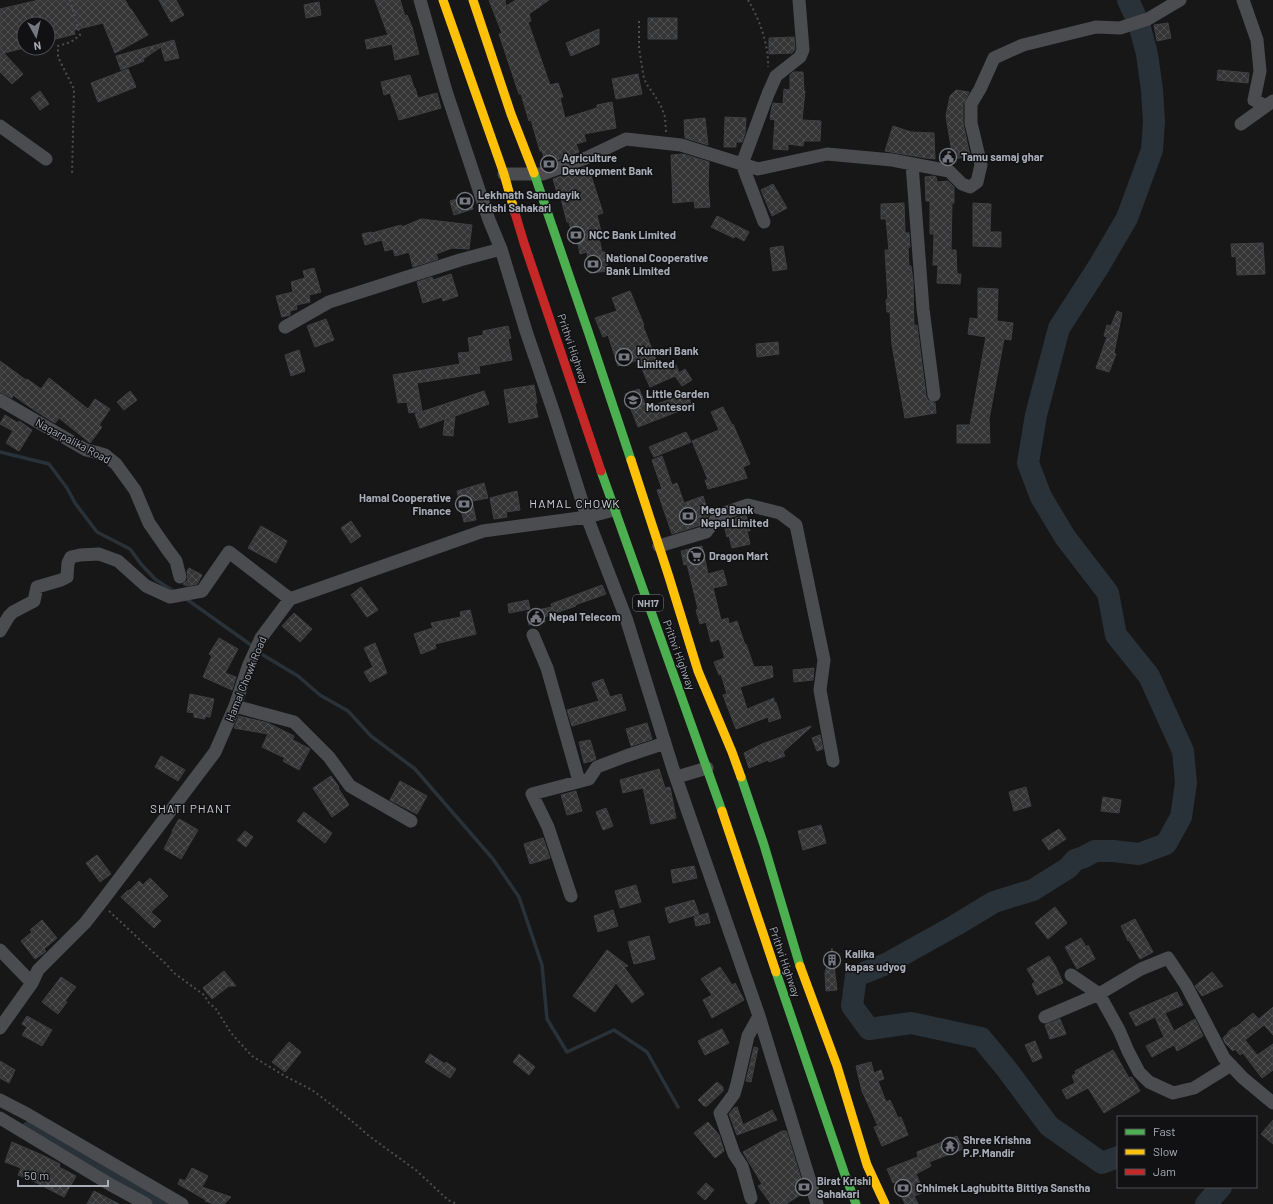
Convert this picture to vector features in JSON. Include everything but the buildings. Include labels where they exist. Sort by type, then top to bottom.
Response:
[{"type":"main road","name":"Prithvi Highway","points":[[443,0],[504,174],[524,242],[614,510],[707,768],[856,1204]]},
{"type":"main road","points":[[473,0],[511,114],[534,174],[589,334],[659,546],[698,671],[732,752],[764,845],[796,954],[837,1066],[867,1165],[885,1204]]},
{"type":"street","points":[[420,0],[446,91],[489,220],[502,249],[526,331],[587,517],[626,618],[665,744],[760,1016],[817,1204]]},
{"type":"street","points":[[764,222],[742,164],[776,76],[800,57],[803,50],[799,0]]},
{"type":"street","points":[[504,174],[543,174],[586,158],[626,139],[681,145],[758,169],[827,154],[892,160],[949,171],[962,184],[970,188],[977,182],[981,166],[971,123],[971,104],[980,89],[994,58],[1023,45],[1096,27],[1120,28],[1148,19],[1180,0]]},
{"type":"street","points":[[1243,0],[1257,40],[1260,71],[1254,100],[1269,103]]},
{"type":"street","points":[[1241,124],[1269,103]]},
{"type":"street","points":[[0,126],[46,159]]},
{"type":"street","points":[[912,164],[923,309],[934,395]]},
{"type":"street","points":[[285,327],[329,302],[453,262],[502,249]]},
{"type":"street","name":"Nagarpalika Road","points":[[0,400],[86,450],[105,456],[116,464],[135,490],[149,523],[166,549],[176,561],[180,577]]},
{"type":"street","points":[[659,546],[706,532],[720,515],[748,505],[780,513],[796,525],[824,660],[820,690],[832,761]]},
{"type":"street","points":[[0,630],[13,612],[34,601],[37,587],[61,580],[67,576],[68,563],[71,557],[80,555],[99,554],[118,561],[146,586],[170,596],[202,591],[229,552],[290,600],[483,531],[587,517],[614,510]]},
{"type":"street","name":"Hamal Chowk Road","points":[[0,1028],[32,983],[38,970],[84,923],[101,903],[215,752],[236,706],[248,667],[261,638],[290,600]]},
{"type":"street","points":[[533,635],[547,668],[579,781]]},
{"type":"street","points":[[236,706],[294,722],[329,757],[350,786],[411,822]]},
{"type":"street","points":[[571,896],[548,826],[532,794],[589,779],[597,767],[665,744]]},
{"type":"street","points":[[677,777],[707,768]]},
{"type":"street","points":[[0,950],[32,983]]},
{"type":"street","points":[[1045,1017],[1099,994],[1141,969],[1168,958],[1186,985],[1224,1058],[1243,1078],[1273,1103]]},
{"type":"street","points":[[1071,975],[1099,994],[1119,1030],[1139,1072],[1149,1082],[1172,1093],[1194,1088],[1231,1065]]},
{"type":"street","points":[[751,1198],[742,1166],[734,1154],[720,1113],[734,1094],[748,1036],[760,1016]]},
{"type":"street","points":[[0,1100],[27,1114],[182,1204]]},
{"type":"street","points":[[0,1118],[111,1185],[146,1204]]},
{"type":"path","points":[[70,0],[80,35],[71,42],[58,46],[58,57],[74,89],[72,175]]},
{"type":"path","points":[[748,0],[757,15],[763,35],[768,71]]},
{"type":"path","points":[[639,20],[639,48],[644,78],[661,106],[665,117],[666,129],[664,143]]},
{"type":"path","points":[[101,903],[167,965],[174,974],[204,995],[209,1003],[216,1009],[231,1033],[252,1056],[283,1075],[312,1090],[332,1104],[369,1136],[417,1171],[448,1200],[457,1204]]},
{"type":"waterway","points":[[1117,1157],[1102,1163],[1049,1126],[1005,1067],[981,1038],[911,1023],[869,1029],[852,1006],[856,976],[886,964],[994,902],[1033,890],[1068,868],[1075,860],[1095,851],[1113,851],[1139,854],[1166,844],[1181,817],[1186,783],[1183,751],[1149,676],[1116,635],[1108,593],[1065,537],[1041,497],[1028,463],[1036,415],[1059,328],[1099,266],[1127,218],[1152,150],[1154,122],[1152,90],[1147,54],[1139,24],[1128,0]]},
{"type":"waterway","points":[[0,452],[49,464],[67,488],[75,503],[97,532],[130,549],[155,579],[176,593]]},
{"type":"waterway","points":[[185,598],[251,645]]},
{"type":"waterway","points":[[263,655],[298,676],[320,695],[348,711],[371,736],[415,769],[493,859],[519,897],[542,965],[547,1019],[567,1052],[614,1030],[647,1052],[678,1107]]},
{"type":"waterway","points":[[28,1128],[165,1204]]},
{"type":"waterway","points":[[1206,1204],[1220,1188]]},
{"type":"traffic: fast","points":[[534,173],[631,460]]},
{"type":"traffic: fast","points":[[601,471],[722,811]]},
{"type":"traffic: fast","points":[[741,777],[764,845],[800,966]]},
{"type":"traffic: fast","points":[[776,972],[856,1204]]},
{"type":"traffic: slow","points":[[443,0],[504,174],[515,213]]},
{"type":"traffic: slow","points":[[473,0],[511,114],[534,173]]},
{"type":"traffic: slow","points":[[631,460],[698,671],[741,777]]},
{"type":"traffic: slow","points":[[722,811],[776,972]]},
{"type":"traffic: slow","points":[[800,966],[837,1066],[867,1165],[885,1204]]},
{"type":"traffic: jam","points":[[515,213],[601,471]]},
{"type":"place","name":"Tamu samaj ghar","points":[[948,157]]},
{"type":"place","name":"Agriculture Development Bank","points":[[549,164]]},
{"type":"place","name":"Lekhnath Samudayik Krishi Sahakari","points":[[465,201]]},
{"type":"place","name":"NCC Bank Limited","points":[[576,235]]},
{"type":"place","name":"National Cooperative Bank Limited","points":[[593,264]]},
{"type":"place","name":"Kumari Bank Limited","points":[[624,357]]},
{"type":"place","name":"Little Garden Montesori","points":[[633,400]]},
{"type":"place","name":"Hamal Cooperative Finance","points":[[464,504]]},
{"type":"place","name":"Mega Bank Nepal Limited","points":[[688,516]]},
{"type":"place","name":"Dragon Mart","points":[[696,556]]},
{"type":"place","name":"Nepal Telecom","points":[[536,617]]},
{"type":"place","name":"Kalika kapas udyog","points":[[832,960]]},
{"type":"place","name":"Shree Krishna P.P.Mandir","points":[[950,1146]]},
{"type":"place","name":"Birat Krishi Sahakari","points":[[804,1187]]},
{"type":"place","name":"Chhimek Laghubitta Bittiya Sanstha","points":[[903,1188]]},
{"type":"district","name":"HAMAL CHOWK","points":[[575,504]]},
{"type":"district","name":"SHATI PHANT","points":[[191,809]]}]
